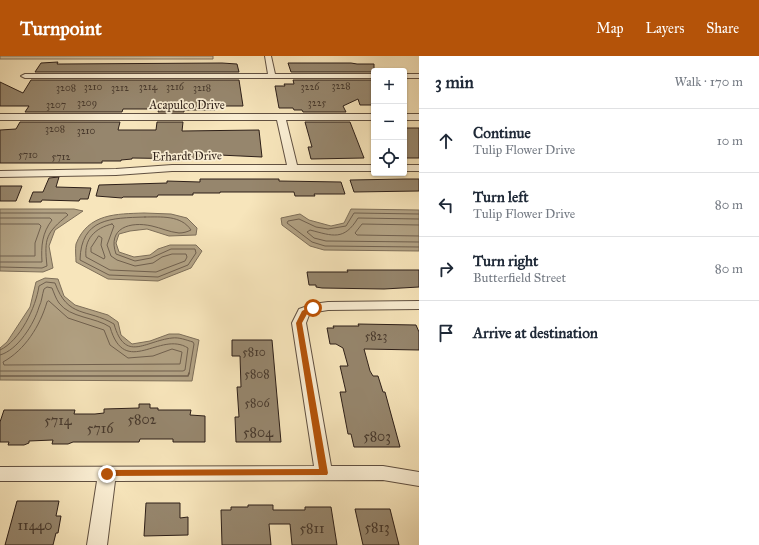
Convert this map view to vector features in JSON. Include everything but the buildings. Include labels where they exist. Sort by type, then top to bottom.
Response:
[{"type":"street","points":[[268,56],[272,76]]},
{"type":"street","points":[[25,76],[371,76]]},
{"type":"street","points":[[407,76],[418,77]]},
{"type":"street","name":"Acapulco Drive","points":[[0,117],[371,117]]},
{"type":"street","points":[[282,117],[293,169]]},
{"type":"street","points":[[407,117],[419,117]]},
{"type":"street","name":"Erhardt Drive","points":[[0,174],[109,172],[172,168],[371,168]]},
{"type":"street","points":[[407,168],[419,168]]},
{"type":"street","points":[[324,473],[299,323],[304,312],[313,308],[328,306],[419,305]]},
{"type":"street","points":[[0,474],[383,473],[419,479]]},
{"type":"street","points":[[97,545],[107,474]]},
{"type":"shaded area","points":[[0,56],[213,56],[213,59],[0,59]]},
{"type":"water","points":[[0,209],[74,209],[83,211],[55,230],[49,246],[53,268],[43,272],[0,271]]},
{"type":"water","points":[[351,209],[419,210],[419,251],[324,250],[310,246],[282,225],[281,218],[300,214],[309,220],[331,226],[344,223]]},
{"type":"water","points":[[144,213],[171,214],[187,218],[197,228],[196,235],[169,236],[147,229],[130,231],[119,234],[116,243],[119,252],[134,257],[150,255],[158,249],[170,245],[196,245],[202,251],[191,268],[158,281],[108,279],[76,262],[76,244],[81,234],[88,226],[104,217]]},
{"type":"water","points":[[45,278],[58,279],[64,296],[75,305],[108,315],[118,322],[121,335],[132,344],[150,341],[169,334],[179,334],[199,340],[192,381],[0,380],[0,348],[7,342],[30,307],[36,282]]},
{"type":"route","points":[[107,474],[324,473],[299,323],[304,312],[313,308]]}]
